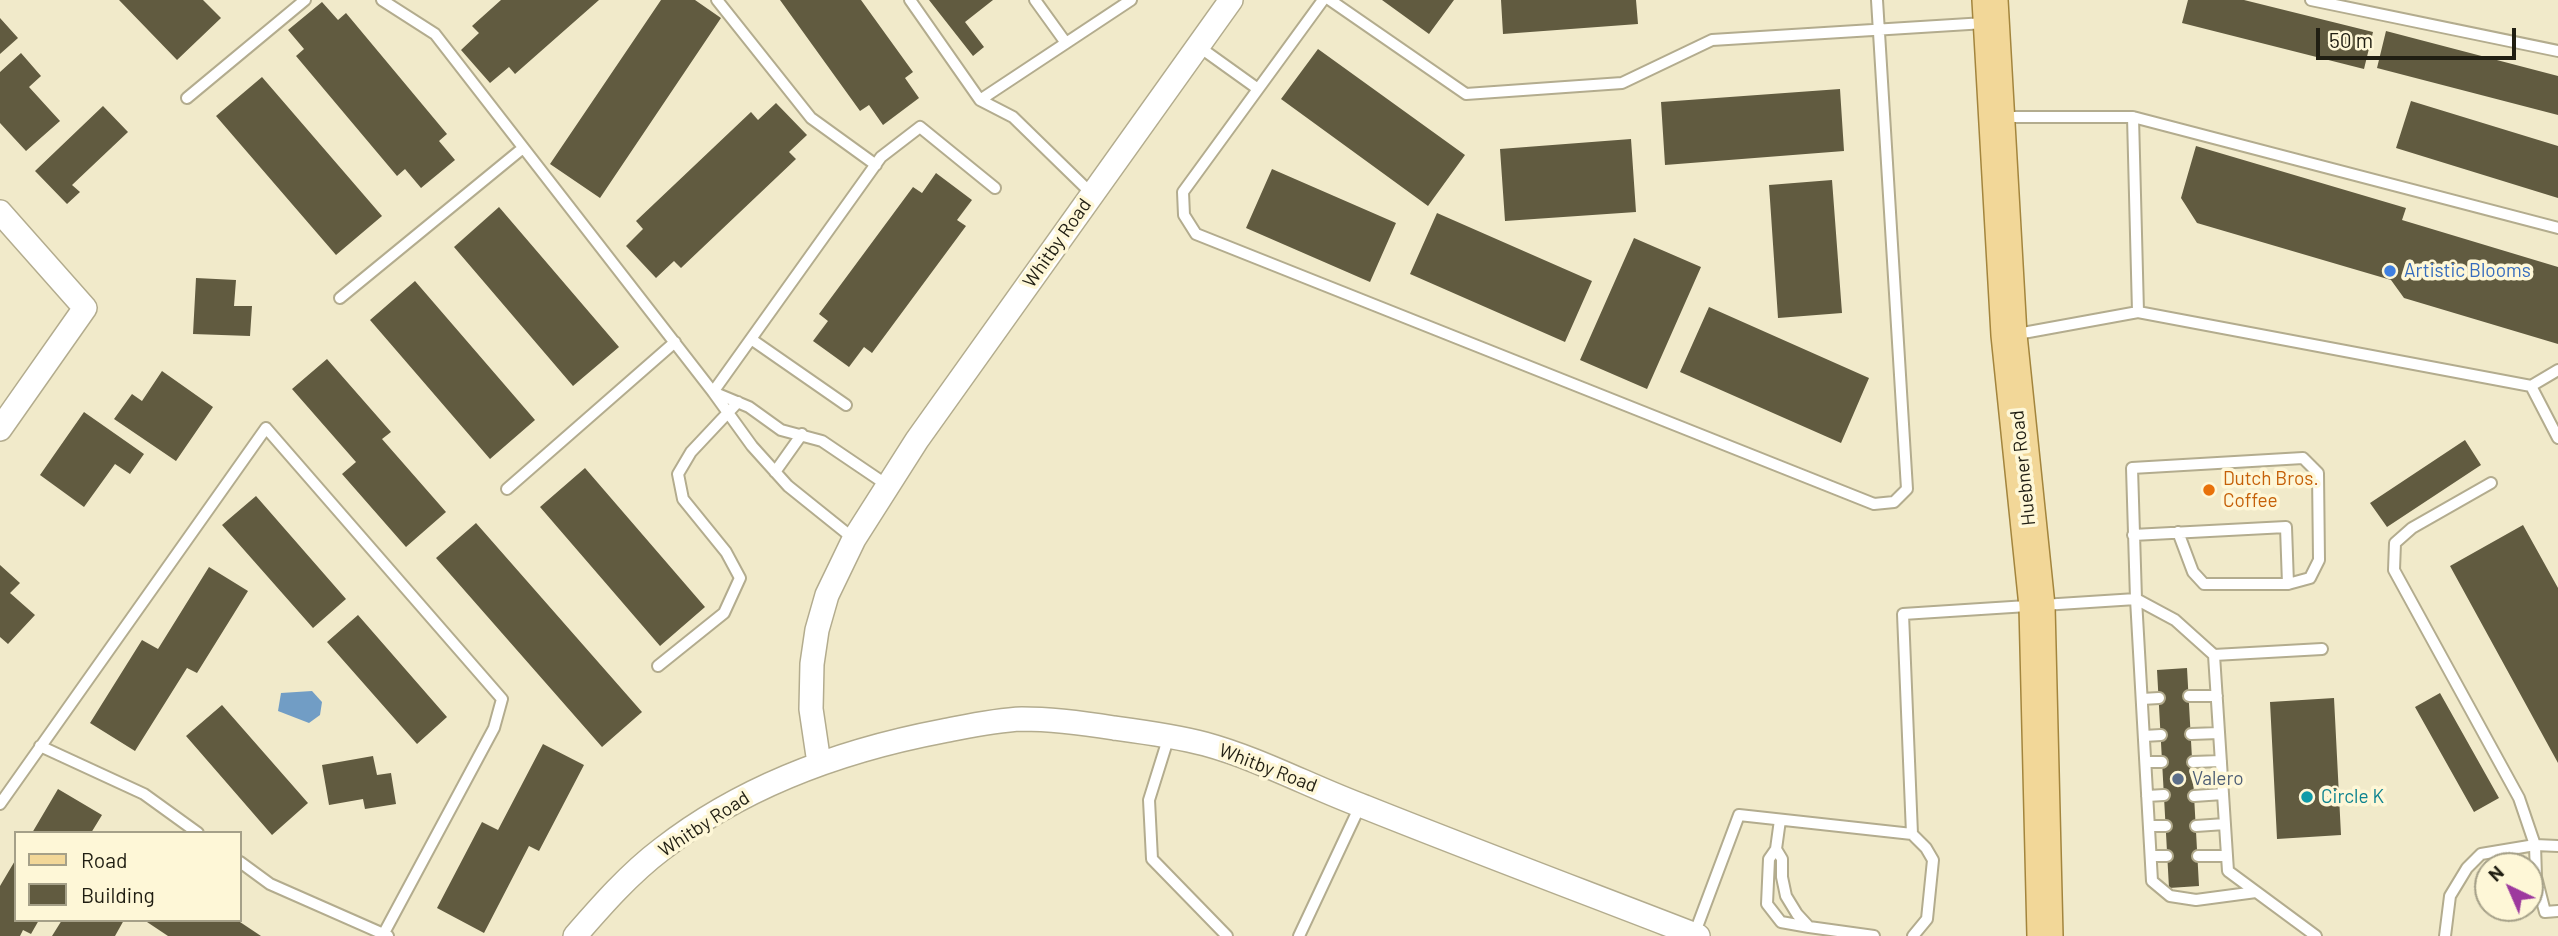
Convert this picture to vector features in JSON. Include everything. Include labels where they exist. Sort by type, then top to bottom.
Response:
[{"type":"main road","name":"Huebner Road","points":[[1991,11],[2009,335],[2037,606],[2045,936]]},
{"type":"street","name":"Whitby Road","points":[[819,764],[811,709],[812,664],[817,630],[827,595],[854,539],[887,485],[1231,0]]},
{"type":"street","points":[[0,212],[85,308],[0,429]]},
{"type":"street","name":"Whitby Road","points":[[575,936],[617,888],[660,850],[699,822],[753,792],[819,764],[903,739],[983,723],[1021,719],[1069,721],[1206,744],[1267,765],[1360,806],[1696,935]]},
{"type":"lane","points":[[187,98],[305,0]]},
{"type":"lane","points":[[382,0],[435,34],[775,472],[788,486],[854,539]]},
{"type":"lane","points":[[717,0],[811,118],[876,164]]},
{"type":"lane","points":[[910,0],[980,100],[1013,117],[1092,194]]},
{"type":"lane","points":[[1035,0],[1066,43]]},
{"type":"lane","points":[[980,100],[1131,0]]},
{"type":"lane","points":[[1323,0],[1182,192],[1184,215],[1196,234],[1874,504],[1894,502],[1907,489],[1877,0]]},
{"type":"lane","points":[[1330,0],[1466,94],[1622,83],[1713,40],[1878,30],[1991,11]]},
{"type":"lane","points":[[2311,0],[2558,51]]},
{"type":"lane","points":[[1198,46],[1258,89]]},
{"type":"lane","points":[[1997,117],[2133,117],[2558,228]]},
{"type":"lane","points":[[2133,117],[2138,312]]},
{"type":"lane","points":[[713,392],[881,157],[920,127],[995,188]]},
{"type":"lane","points":[[340,298],[523,148]]},
{"type":"lane","points":[[2009,335],[2138,312],[2531,386],[2558,370]]},
{"type":"lane","points":[[751,339],[846,405]]},
{"type":"lane","points":[[507,489],[675,342]]},
{"type":"lane","points":[[2531,386],[2558,438]]},
{"type":"lane","points":[[713,392],[749,407],[781,430],[822,441],[887,485]]},
{"type":"lane","points":[[658,666],[724,613],[740,578],[726,552],[683,499],[678,474],[691,452],[738,402]]},
{"type":"lane","points":[[0,803],[266,428],[502,699],[494,728],[386,935],[270,884],[242,863]]},
{"type":"lane","points":[[775,472],[802,434]]},
{"type":"lane","points":[[2178,532],[2193,572],[2204,583],[2288,584],[2310,578],[2319,560],[2318,472],[2303,458],[2132,468],[2136,599],[2152,881],[2169,896],[2196,900],[2256,892]]},
{"type":"lane","points":[[2491,483],[2412,528],[2395,542],[2394,570],[2519,798],[2535,845],[2536,877],[2545,912],[2558,911]]},
{"type":"lane","points":[[2133,535],[2286,527],[2288,584]]},
{"type":"lane","points":[[1912,834],[1903,614],[2136,599],[2175,620],[2214,656],[2228,871],[2316,936]]},
{"type":"lane","points":[[2214,656],[2322,649]]},
{"type":"lane","points":[[2189,696],[2217,696]]},
{"type":"lane","points":[[2142,699],[2159,698]]},
{"type":"lane","points":[[2191,734],[2219,733]]},
{"type":"lane","points":[[1169,736],[1149,800],[1152,859],[1227,936]]},
{"type":"lane","points":[[2144,736],[2161,736]]},
{"type":"lane","points":[[40,746],[144,794],[195,831]]},
{"type":"lane","points":[[2193,762],[2221,761]]},
{"type":"lane","points":[[2146,762],[2162,762]]},
{"type":"lane","points":[[2194,796],[2223,794]]},
{"type":"lane","points":[[2147,796],[2164,795]]},
{"type":"lane","points":[[1299,936],[1360,806]]},
{"type":"lane","points":[[1696,935],[1739,815],[1912,834],[1927,848],[1934,860],[1927,919],[1913,936]]},
{"type":"lane","points":[[1780,820],[1776,849],[1769,859],[1767,904],[1781,922],[1874,936]]},
{"type":"lane","points":[[2196,826],[2225,824]]},
{"type":"lane","points":[[2149,826],[2165,826]]},
{"type":"lane","points":[[2445,936],[2450,896],[2481,854],[2535,845],[2558,846]]},
{"type":"lane","points":[[1776,849],[1782,859],[1786,896],[1809,927]]},
{"type":"lane","points":[[2151,856],[2167,856]]},
{"type":"lane","points":[[2197,856],[2227,856]]},
{"type":"water","points":[[312,691],[322,702],[320,715],[309,723],[278,711],[281,693]]},
{"type":"building","points":[[119,0],[203,0],[221,18],[177,60]]},
{"type":"building","points":[[501,0],[599,0],[515,74],[509,67],[490,83],[461,50],[479,33],[472,26]]},
{"type":"building","points":[[661,0],[695,0],[721,18],[600,198],[550,164]]},
{"type":"building","points":[[780,0],[861,0],[913,72],[905,78],[919,98],[883,125],[869,105],[860,111]]},
{"type":"building","points":[[929,0],[993,0],[965,22],[984,47],[973,56]]},
{"type":"building","points":[[1382,0],[1454,0],[1429,34]]},
{"type":"building","points":[[1501,0],[1636,0],[1638,24],[1503,34]]},
{"type":"building","points":[[2188,0],[2244,0],[2373,32],[2364,69],[2182,23]]},
{"type":"building","points":[[322,2],[338,20],[346,13],[447,134],[439,141],[455,160],[421,188],[405,169],[397,176],[296,56],[304,49],[288,30]]},
{"type":"building","points":[[0,18],[18,38],[0,54]]},
{"type":"building","points":[[2386,31],[2558,76],[2558,115],[2377,68]]},
{"type":"building","points":[[1318,49],[1465,155],[1428,206],[1281,99]]},
{"type":"building","points":[[21,53],[41,76],[29,87],[60,121],[26,151],[0,123],[0,72]]},
{"type":"building","points":[[262,77],[382,216],[336,255],[216,116]]},
{"type":"building","points":[[1840,89],[1844,151],[1665,165],[1661,102]]},
{"type":"building","points":[[2411,101],[2558,146],[2558,198],[2396,148]]},
{"type":"building","points":[[776,103],[807,135],[789,152],[796,159],[681,268],[674,261],[656,278],[626,246],[643,229],[636,221],[751,112],[758,120]]},
{"type":"building","points":[[103,106],[128,132],[72,185],[80,192],[67,204],[35,171]]},
{"type":"building","points":[[1631,139],[1636,212],[1505,221],[1500,149]]},
{"type":"building","points":[[2196,146],[2406,208],[2402,220],[2558,267],[2558,344],[2404,298],[2391,280],[2197,223],[2181,198]]},
{"type":"building","points":[[1272,169],[1396,223],[1370,282],[1246,228]]},
{"type":"building","points":[[936,173],[972,200],[957,220],[966,226],[872,353],[864,347],[849,367],[813,341],[828,321],[819,314],[913,187],[922,193]]},
{"type":"building","points":[[1832,180],[1842,313],[1778,318],[1769,185]]},
{"type":"building","points":[[499,207],[619,347],[573,386],[454,247]]},
{"type":"building","points":[[1437,213],[1592,281],[1565,342],[1410,274]]},
{"type":"building","points":[[1634,238],[1701,267],[1647,389],[1580,360]]},
{"type":"building","points":[[196,278],[236,280],[234,306],[252,306],[250,336],[193,334]]},
{"type":"building","points":[[415,281],[535,420],[490,459],[370,320]]},
{"type":"building","points":[[1709,307],[1869,378],[1841,443],[1680,372]]},
{"type":"building","points":[[327,359],[391,432],[382,439],[446,512],[406,547],[342,474],[356,462],[292,389]]},
{"type":"building","points":[[162,371],[213,407],[176,461],[114,419],[132,394],[142,401]]},
{"type":"building","points":[[84,412],[144,454],[130,474],[115,464],[84,507],[40,475]]},
{"type":"building","points":[[2465,440],[2481,465],[2387,527],[2370,503]]},
{"type":"building","points":[[585,468],[705,607],[660,646],[540,507]]},
{"type":"building","points":[[256,496],[346,599],[313,628],[222,525]]},
{"type":"building","points":[[476,523],[642,712],[602,747],[436,558]]},
{"type":"building","points":[[2523,525],[2558,588],[2558,763],[2450,566]]},
{"type":"building","points":[[0,565],[20,583],[10,593],[35,615],[8,644],[0,637]]},
{"type":"building","points":[[209,567],[248,591],[197,673],[187,668],[135,751],[90,723],[142,640],[158,649]]},
{"type":"building","points":[[358,615],[447,717],[417,744],[327,642]]},
{"type":"building","name":"Valero","points":[[2187,668],[2199,886],[2169,888],[2157,670]]},
{"type":"building","points":[[2440,693],[2499,798],[2474,812],[2415,707]]},
{"type":"building","name":"Circle K","points":[[2334,698],[2341,835],[2277,839],[2270,702]]},
{"type":"building","points":[[222,705],[308,803],[272,835],[186,736]]},
{"type":"building","points":[[543,744],[584,765],[539,851],[529,846],[484,933],[437,908],[482,822],[498,830]]},
{"type":"building","points":[[373,756],[377,775],[391,773],[396,804],[365,809],[363,799],[329,805],[322,765]]},
{"type":"building","points":[[58,789],[102,815],[92,831],[33,831]]},
{"type":"building","points":[[14,862],[14,922],[38,922],[31,934],[23,930],[20,936],[0,936],[0,886]]},
{"type":"building","points":[[61,922],[123,922],[115,936],[52,936]]},
{"type":"building","points":[[147,922],[240,922],[261,936],[168,936]]},
{"type":"place","name":"Artistic Blooms","points":[[2390,271]]},
{"type":"place","name":"Dutch Bros. Coffee","points":[[2209,490]]},
{"type":"place","name":"Valero","points":[[2178,779]]},
{"type":"place","name":"Circle K","points":[[2307,797]]}]
